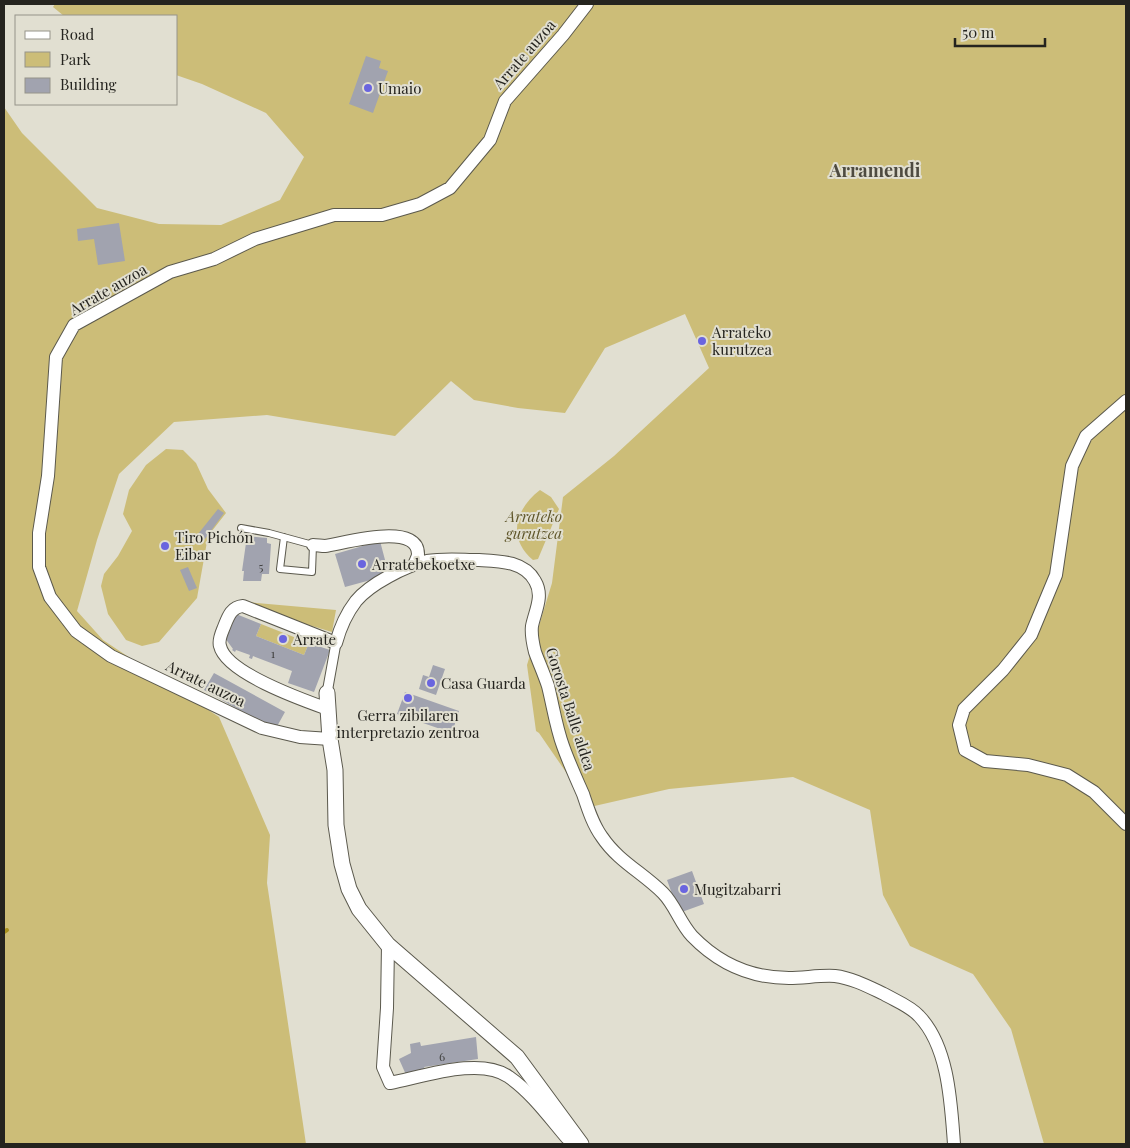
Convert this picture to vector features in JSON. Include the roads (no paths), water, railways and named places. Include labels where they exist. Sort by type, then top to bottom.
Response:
[{"type":"street","name":"Arrate auzoa","points":[[330,739],[300,737],[262,728],[111,656],[76,631],[50,597],[39,568],[39,533],[48,476],[56,357],[74,325],[170,272],[214,259],[254,240],[334,215],[382,214],[420,204],[450,188],[490,140],[505,101],[563,35],[587,4]]},
{"type":"street","points":[[1126,401],[1086,436],[1072,466],[1056,575],[1031,635],[1003,670],[964,709],[959,725],[965,750],[985,761],[1028,765],[1067,775],[1094,792],[1126,824]]},
{"type":"street","points":[[313,545],[324,546],[384,536],[400,536],[415,545],[416,560]]},
{"type":"street","name":"Gorosta Balle aldea","points":[[336,643],[340,626],[356,600],[368,590],[416,560],[498,560],[512,563],[524,569],[535,581],[539,596],[532,626],[534,650],[547,685],[563,745],[593,821],[602,837],[617,855],[669,899],[682,924],[704,948],[730,966],[775,978],[835,976],[851,980],[900,1003],[918,1015],[935,1041],[949,1084],[954,1144]]},
{"type":"street","points":[[328,709],[285,694],[244,672],[226,658],[219,645],[220,636],[232,610],[238,606],[243,606],[336,643],[327,693],[330,739],[335,770],[336,825],[342,864],[349,889],[359,909],[388,945],[517,1057],[581,1144]]},
{"type":"street","points":[[388,945],[387,1008],[383,1067],[390,1083],[466,1068],[496,1070],[508,1076],[524,1090],[567,1138],[576,1144]]},
{"type":"lane","points":[[241,528],[284,537],[313,545],[312,572],[280,570],[284,537]]},
{"type":"place","name":"Umaio","points":[[368,88]]},
{"type":"place","name":"Arrateko kurutzea","points":[[702,341]]},
{"type":"place","name":"Tiro Pichón Eibar","points":[[165,546]]},
{"type":"place","name":"Arratebekoetxe","points":[[362,564]]},
{"type":"place","name":"Arrate","points":[[283,639]]},
{"type":"place","name":"Casa Guarda","points":[[431,683]]},
{"type":"place","name":"Gerra zibilaren interpretazio zentroa","points":[[408,698]]},
{"type":"place","name":"Mugitzabarri","points":[[684,889]]},
{"type":"district","name":"Arramendi","points":[[875,170]]},
{"type":"park label","name":"Arrateko gurutzea","points":[[534,524]]}]
